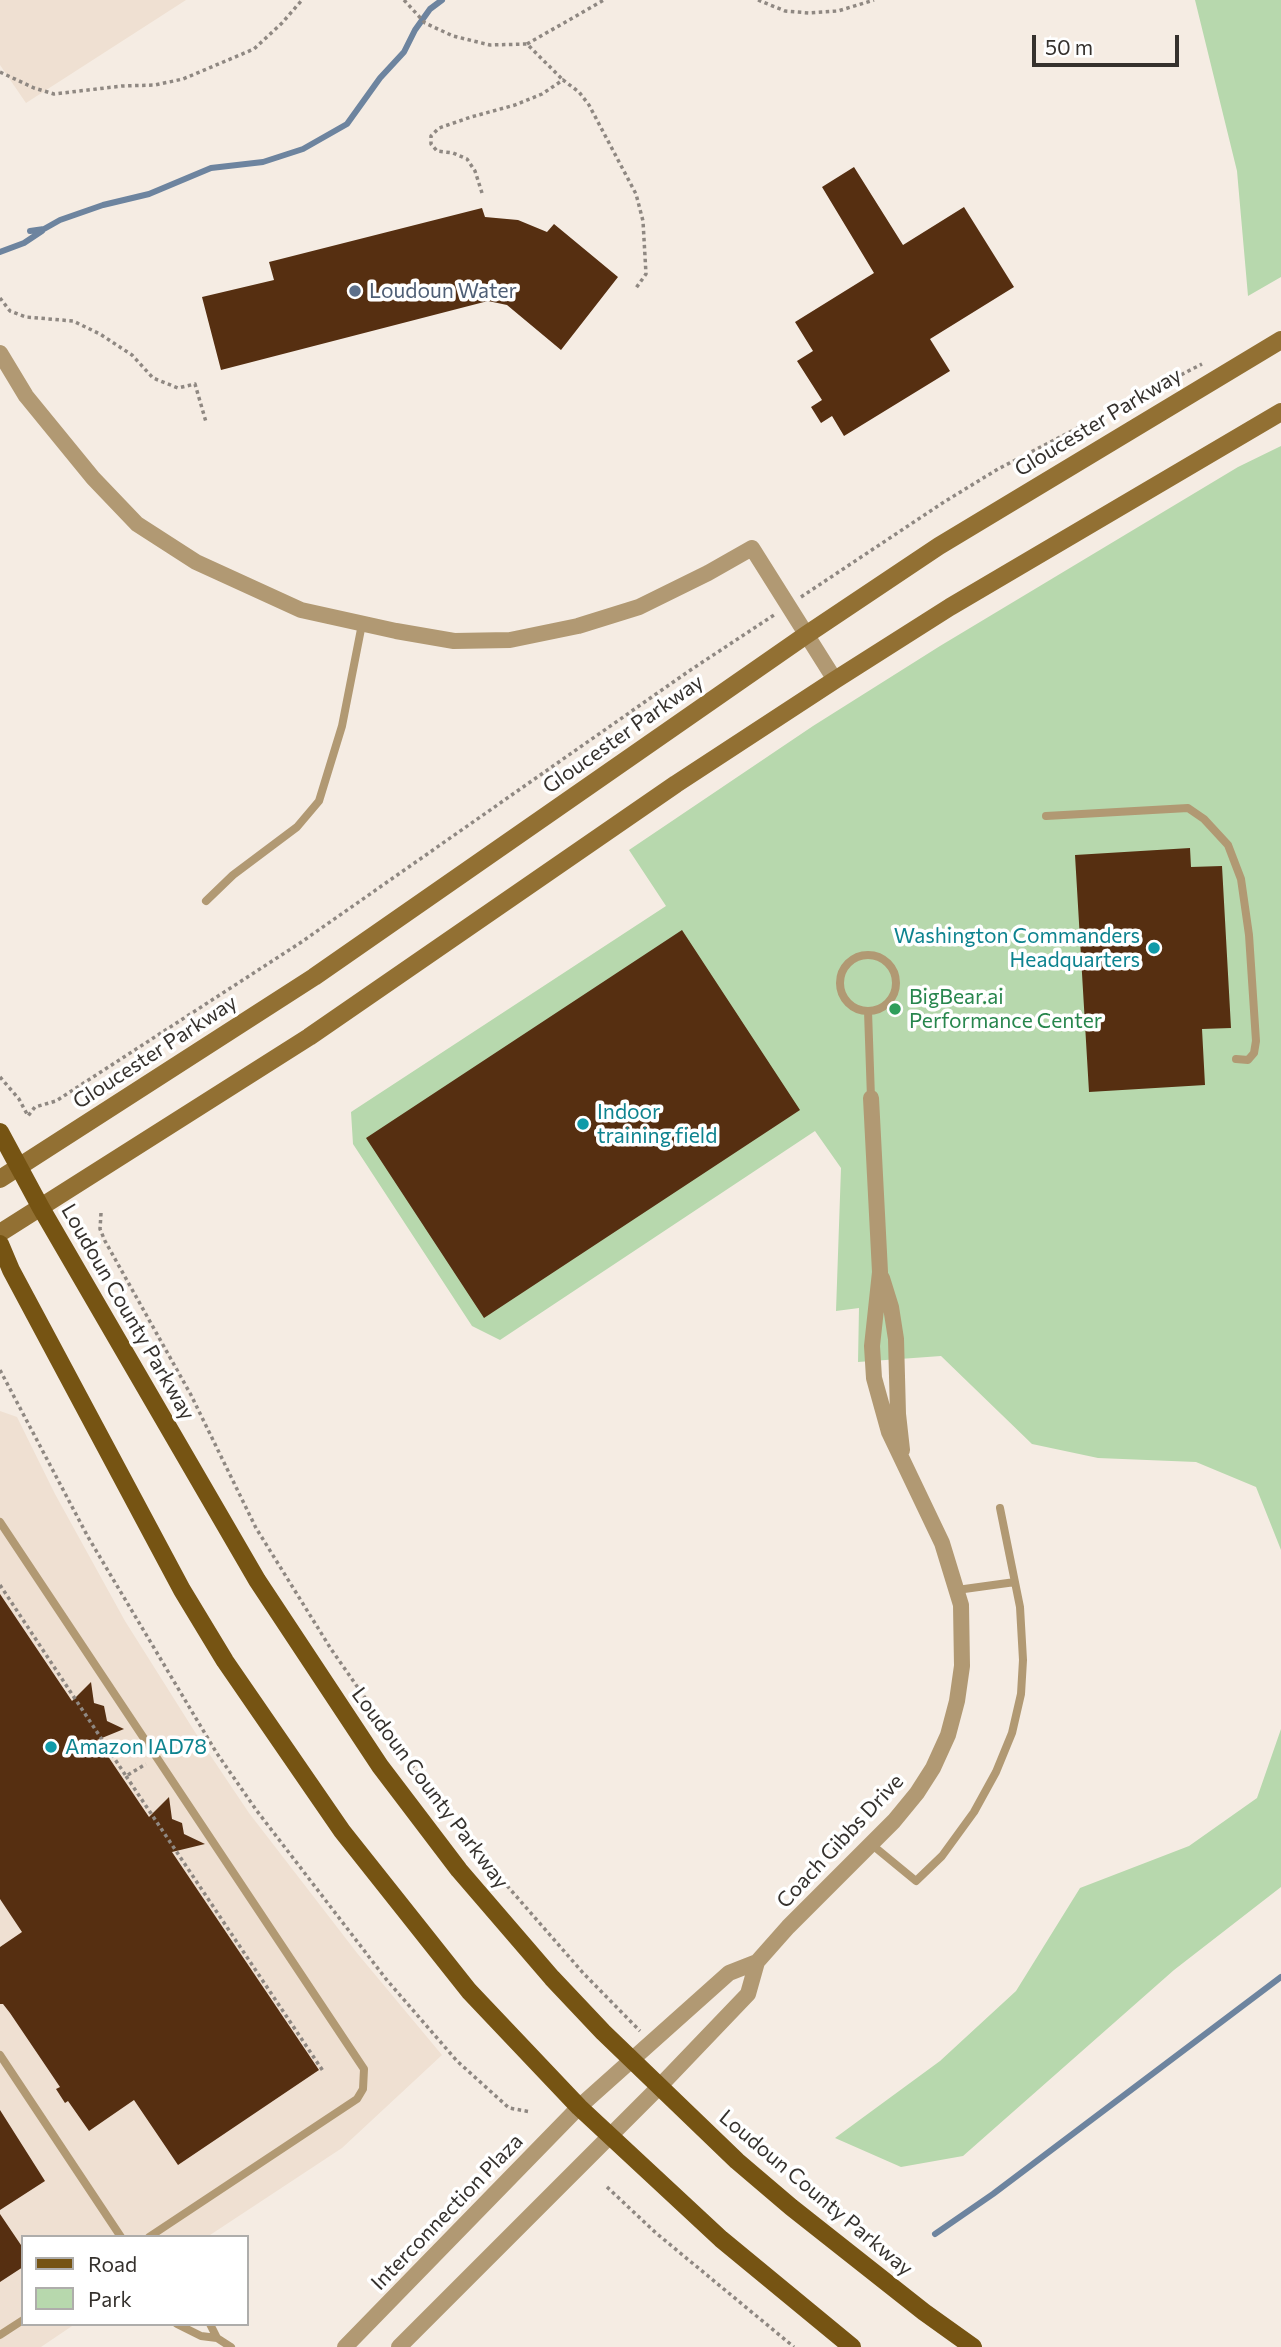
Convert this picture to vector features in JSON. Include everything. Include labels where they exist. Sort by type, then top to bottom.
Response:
[{"type":"main road","name":"Gloucester Parkway","points":[[0,1179],[314,977],[806,635],[1016,499],[1281,340]]},
{"type":"main road","points":[[0,1233],[309,1037],[676,784],[835,680],[950,607],[1280,412]]},
{"type":"main road","name":"Loudoun County Parkway","points":[[0,1132],[41,1208],[257,1580],[380,1766],[459,1870],[552,1978],[632,2061],[737,2161],[924,2312],[973,2347]]},
{"type":"main road","points":[[0,1244],[30,1306],[176,1579],[225,1661],[342,1831],[469,1991],[579,2107],[721,2239],[852,2347]]},
{"type":"street","points":[[0,353],[34,406],[93,478],[137,524],[196,562],[301,610],[454,640],[510,640],[578,626],[639,607],[752,548],[835,680]]},
{"type":"street","name":"Coach Gibbs Drive","points":[[609,2136],[748,1994],[757,1962],[917,1793],[933,1768],[948,1735],[957,1701],[963,1637],[957,1590],[942,1543],[889,1432],[874,1378],[872,1346],[880,1272],[871,1098]]},
{"type":"street","name":"Coach Gibbs Drive","points":[[880,1272],[891,1307],[896,1339],[898,1415],[904,1463]]},
{"type":"street","name":"Coach Gibbs Drive","points":[[579,2107],[729,1973],[757,1962]]},
{"type":"street","name":"Interconnection Plaza","points":[[345,2347],[579,2107]]},
{"type":"street","points":[[399,2347],[609,2136]]},
{"type":"lane","points":[[206,901],[233,875],[297,827],[319,801],[342,726],[362,624]]},
{"type":"lane","points":[[1046,816],[1188,808],[1204,818],[1228,845],[1241,879],[1249,935],[1256,1041],[1254,1053],[1248,1060],[1236,1059]]},
{"type":"lane","points":[[864,956],[878,957],[887,962],[897,983],[887,1004],[878,1010],[868,1011],[859,1010],[850,1004],[840,987],[845,968],[855,959],[864,956]]},
{"type":"lane","points":[[868,1011],[871,1098]]},
{"type":"lane","points":[[871,1844],[916,1881],[942,1856],[974,1812],[996,1772],[1012,1733],[1021,1694],[1023,1660],[1020,1607],[1000,1508]]},
{"type":"lane","points":[[0,1522],[364,2069],[363,2089],[357,2099],[152,2235]]},
{"type":"lane","points":[[957,1590],[1015,1582]]},
{"type":"lane","points":[[0,2055],[120,2235]]},
{"type":"lane","points":[[0,2335],[21,2321]]},
{"type":"lane","points":[[181,2326],[201,2336],[217,2338],[231,2347]]},
{"type":"lane","points":[[210,2326],[217,2338]]},
{"type":"path","points":[[0,72],[54,94],[122,86],[155,86],[214,68],[254,49],[302,0]]},
{"type":"path","points":[[404,0],[425,23],[453,36],[490,45],[527,44],[604,0]]},
{"type":"path","points":[[758,0],[785,11],[809,13],[838,11],[874,0]]},
{"type":"path","points":[[527,44],[562,80],[579,92],[589,105],[636,194],[643,221],[646,274],[636,288]]},
{"type":"path","points":[[482,193],[475,171],[467,159],[453,153],[437,151],[431,144],[431,136],[439,128],[460,120],[515,105],[542,94],[562,80]]},
{"type":"path","points":[[0,298],[10,311],[26,317],[74,321],[100,334],[132,355],[153,378],[178,388],[195,384],[206,422]]},
{"type":"path","points":[[0,1077],[19,1099],[28,1116],[35,1107],[56,1101],[300,943],[677,679],[998,469],[1205,362]]},
{"type":"path","points":[[101,1213],[100,1229],[105,1241],[191,1395],[256,1528],[331,1649],[423,1781],[489,1865],[584,1974],[652,2043]]},
{"type":"path","points":[[0,1370],[95,1549],[216,1752],[257,1811],[386,1979],[457,2061],[509,2108],[531,2112]]},
{"type":"path","points":[[0,1585],[323,2071]]},
{"type":"path","points":[[126,1776],[156,1758]]},
{"type":"path","points":[[607,2186],[656,2233],[794,2347]]},
{"type":"shaded area","points":[[0,0],[186,0],[26,103],[0,65]]},
{"type":"shaded area","points":[[0,1411],[17,1417],[55,1494],[125,1621],[249,1813],[357,1953],[442,2055],[342,2148],[210,2235],[21,2235],[21,2326],[72,2326],[41,2347],[0,2347]]},
{"type":"green space","points":[[1195,0],[1281,0],[1281,277],[1248,296],[1237,171]]},
{"type":"green space","name":"BigBear.ai Performance Center","points":[[1281,446],[1281,1550],[1256,1487],[1196,1462],[1098,1458],[1032,1444],[941,1356],[858,1362],[859,1308],[836,1311],[841,1168],[815,1131],[500,1340],[472,1326],[353,1144],[351,1112],[666,906],[629,850],[813,726],[940,646],[1238,467]]},
{"type":"green space","points":[[1281,1729],[1281,1887],[1174,1970],[963,2156],[901,2167],[835,2138],[940,2061],[1016,1991],[1080,1888],[1189,1846],[1257,1798]]},
{"type":"building","points":[[854,167],[903,245],[964,207],[1014,287],[930,339],[950,371],[844,436],[832,416],[821,423],[811,407],[822,400],[797,361],[813,351],[795,322],[874,273],[822,187]]},
{"type":"building","name":"Loudoun Water","points":[[482,208],[485,217],[518,220],[547,232],[554,224],[618,277],[561,350],[507,305],[488,301],[221,370],[202,297],[274,280],[269,262]]},
{"type":"building","name":"Washington Commanders Headquarters","points":[[1190,848],[1191,867],[1222,866],[1231,1028],[1202,1029],[1205,1085],[1089,1092],[1075,855]]},
{"type":"building","name":"Indoor training field","points":[[682,930],[800,1110],[484,1318],[366,1138]]},
{"type":"building","name":"Amazon IAD78","points":[[0,1594],[72,1701],[91,1682],[94,1703],[104,1706],[107,1721],[124,1729],[97,1740],[149,1817],[169,1797],[172,1819],[182,1823],[184,1834],[205,1844],[172,1852],[319,2070],[178,2165],[134,2100],[89,2131],[68,2101],[65,2103],[56,2089],[60,2087],[10,2013],[0,2004],[0,1947],[22,1932],[0,1899]]},
{"type":"building","points":[[0,2110],[45,2181],[0,2210]]},
{"type":"building","points":[[0,2214],[21,2245],[21,2268],[0,2282]]},
{"type":"waterway","points":[[30,231],[44,229],[60,220],[103,205],[149,194],[211,168],[263,162],[303,149],[347,124],[380,78],[404,52],[430,9],[442,0]]},
{"type":"waterway","points":[[0,252],[24,243],[42,231]]},
{"type":"waterway","points":[[935,2234],[993,2194],[1281,1977]]},
{"type":"place","name":"Loudoun Water","points":[[355,291]]},
{"type":"place","name":"Washington Commanders Headquarters","points":[[1154,948]]},
{"type":"place","name":"BigBear.ai Performance Center","points":[[895,1009]]},
{"type":"place","name":"Indoor training field","points":[[583,1124]]},
{"type":"place","name":"Amazon IAD78","points":[[51,1747]]}]
